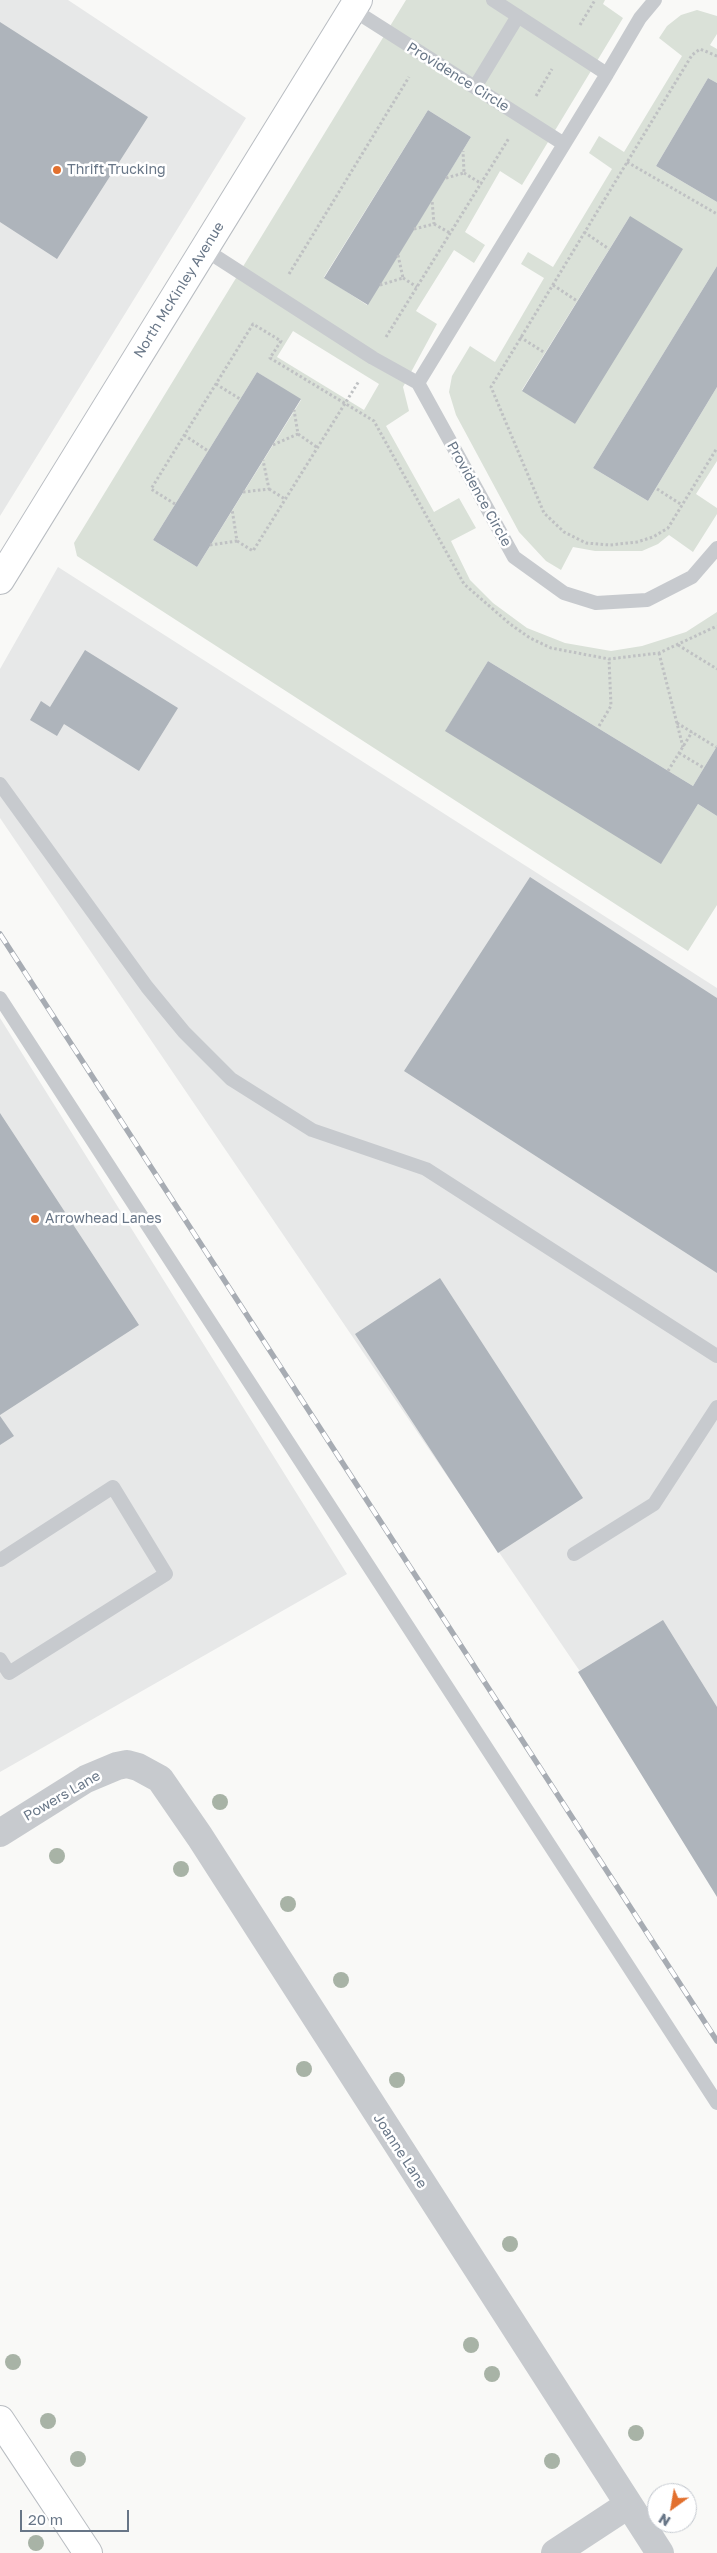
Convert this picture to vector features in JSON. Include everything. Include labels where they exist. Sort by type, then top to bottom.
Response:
[{"type":"street","name":"North McKinley Avenue","points":[[0,580],[355,5]]},
{"type":"street","name":"Powers Lane","points":[[0,1833],[86,1779],[117,1766],[128,1764]]},
{"type":"street","name":"Joanne Lane","points":[[128,1764],[138,1767],[160,1779],[200,1837],[660,2553]]},
{"type":"street","points":[[0,2420],[88,2553]]},
{"type":"street","points":[[554,2553],[628,2505]]},
{"type":"lane","points":[[493,0],[607,74]]},
{"type":"lane","points":[[204,250],[373,358],[418,383],[640,18],[655,0]]},
{"type":"lane","name":"Providence Circle","points":[[355,5],[475,88],[564,144]]},
{"type":"lane","points":[[475,88],[518,16]]},
{"type":"lane","name":"Providence Circle","points":[[418,383],[514,557],[564,594],[596,603],[648,600],[692,577],[717,548]]},
{"type":"lane","points":[[0,784],[147,987],[184,1032],[231,1079],[312,1130],[426,1169],[717,1356]]},
{"type":"lane","points":[[0,998],[717,2103]]},
{"type":"lane","points":[[574,1554],[654,1504],[717,1407]]},
{"type":"lane","points":[[0,1560],[113,1487],[166,1574],[9,1673],[0,1659]]},
{"type":"path","points":[[210,546],[237,541],[253,551],[566,47]]},
{"type":"path","points":[[717,56],[700,49],[692,55],[490,387],[544,513],[564,532],[586,543],[610,545],[637,542],[654,537],[668,528],[717,448]]},
{"type":"path","points":[[297,279],[289,274],[410,75],[419,80]]},
{"type":"path","points":[[502,132],[510,138]]},
{"type":"path","points":[[463,151],[464,173]]},
{"type":"path","points":[[627,162],[717,214]]},
{"type":"path","points":[[446,178],[464,173],[482,184]]},
{"type":"path","points":[[432,200],[434,224]]},
{"type":"path","points":[[414,229],[434,224],[450,234]]},
{"type":"path","points":[[584,232],[609,249]]},
{"type":"path","points":[[398,255],[403,278],[417,287]]},
{"type":"path","points":[[380,285],[403,278]]},
{"type":"path","points":[[553,285],[577,301]]},
{"type":"path","points":[[175,504],[151,489],[253,324],[281,342],[270,358],[374,421]]},
{"type":"path","points":[[380,329],[388,334]]},
{"type":"path","points":[[520,337],[545,353]]},
{"type":"path","points":[[216,384],[240,399]]},
{"type":"path","points":[[294,410],[298,434],[318,448]]},
{"type":"path","points":[[273,445],[298,434]]},
{"type":"path","points":[[184,435],[208,451]]},
{"type":"path","points":[[263,460],[269,489]]},
{"type":"path","points":[[243,492],[269,489],[285,500]]},
{"type":"path","points":[[657,490],[682,505]]},
{"type":"path","points":[[232,509],[237,541]]},
{"type":"path","points":[[678,645],[717,669]]},
{"type":"path","points":[[659,653],[683,747]]},
{"type":"path","points":[[599,726],[611,706],[609,659]]},
{"type":"path","points":[[677,722],[716,747]]},
{"type":"path","points":[[668,771],[692,732]]},
{"type":"path","points":[[679,753],[704,768]]},
{"type":"shaded area","points":[[0,0],[68,0],[246,118],[0,516]]},
{"type":"shaded area","points":[[406,0],[605,0],[603,4],[623,18],[522,185],[500,171],[465,232],[485,245],[474,263],[454,250],[416,311],[437,324],[403,387],[409,411],[386,426],[434,512],[459,498],[476,528],[451,541],[470,580],[493,603],[527,628],[565,643],[611,651],[642,646],[686,632],[717,612],[717,746],[693,786],[488,661],[446,730],[661,863],[698,804],[717,816],[717,905],[688,951],[77,556],[74,543]],"holes":[[[428,110],[471,137],[367,305],[324,277]],[[293,331],[379,384],[364,410],[277,357]],[[257,372],[301,400],[197,567],[153,540]]]},
{"type":"shaded area","points":[[697,10],[717,16],[717,34],[710,45],[717,49],[717,83],[708,78],[656,166],[717,202],[717,266],[593,468],[648,501],[717,387],[717,461],[696,494],[717,508],[717,514],[693,552],[669,535],[658,544],[642,551],[595,551],[573,547],[561,570],[546,561],[519,532],[456,415],[449,392],[452,376],[470,346],[495,362],[544,278],[521,264],[528,252],[553,267],[612,169],[589,153],[599,136],[624,152],[682,56],[659,38],[667,26],[681,15]],"holes":[[[630,216],[575,424],[522,390]]]},
{"type":"shaded area","points":[[58,567],[717,988],[717,1873],[0,818],[0,669]]},
{"type":"shaded area","points":[[0,1018],[347,1574],[0,1772]]},
{"type":"building","name":"Thrift Trucking","points":[[0,22],[148,117],[57,259],[0,222]]},
{"type":"building","points":[[708,78],[717,83],[717,202],[656,166]]},
{"type":"building","points":[[428,110],[471,137],[368,305],[324,278]]},
{"type":"building","points":[[630,216],[683,249],[575,424],[522,391]]},
{"type":"building","points":[[717,266],[717,387],[648,501],[593,468]]},
{"type":"building","points":[[257,372],[301,399],[197,567],[153,540]]},
{"type":"building","points":[[85,650],[178,708],[139,771],[64,724],[57,736],[30,720],[41,701],[50,707]]},
{"type":"building","points":[[488,661],[693,786],[717,746],[717,816],[698,804],[661,864],[445,731]]},
{"type":"building","points":[[530,877],[717,998],[717,1273],[404,1071]]},
{"type":"building","name":"Arrowhead Lanes","points":[[0,1113],[139,1325],[0,1415]]},
{"type":"building","points":[[440,1278],[583,1498],[498,1553],[355,1334]]},
{"type":"building","points":[[0,1416],[14,1436],[0,1445]]},
{"type":"building","points":[[663,1620],[717,1707],[717,1897],[578,1672]]},
{"type":"railway","points":[[0,934],[717,2041]]},
{"type":"place","name":"Thrift Trucking","points":[[57,170]]},
{"type":"place","name":"Arrowhead Lanes","points":[[35,1219]]}]
